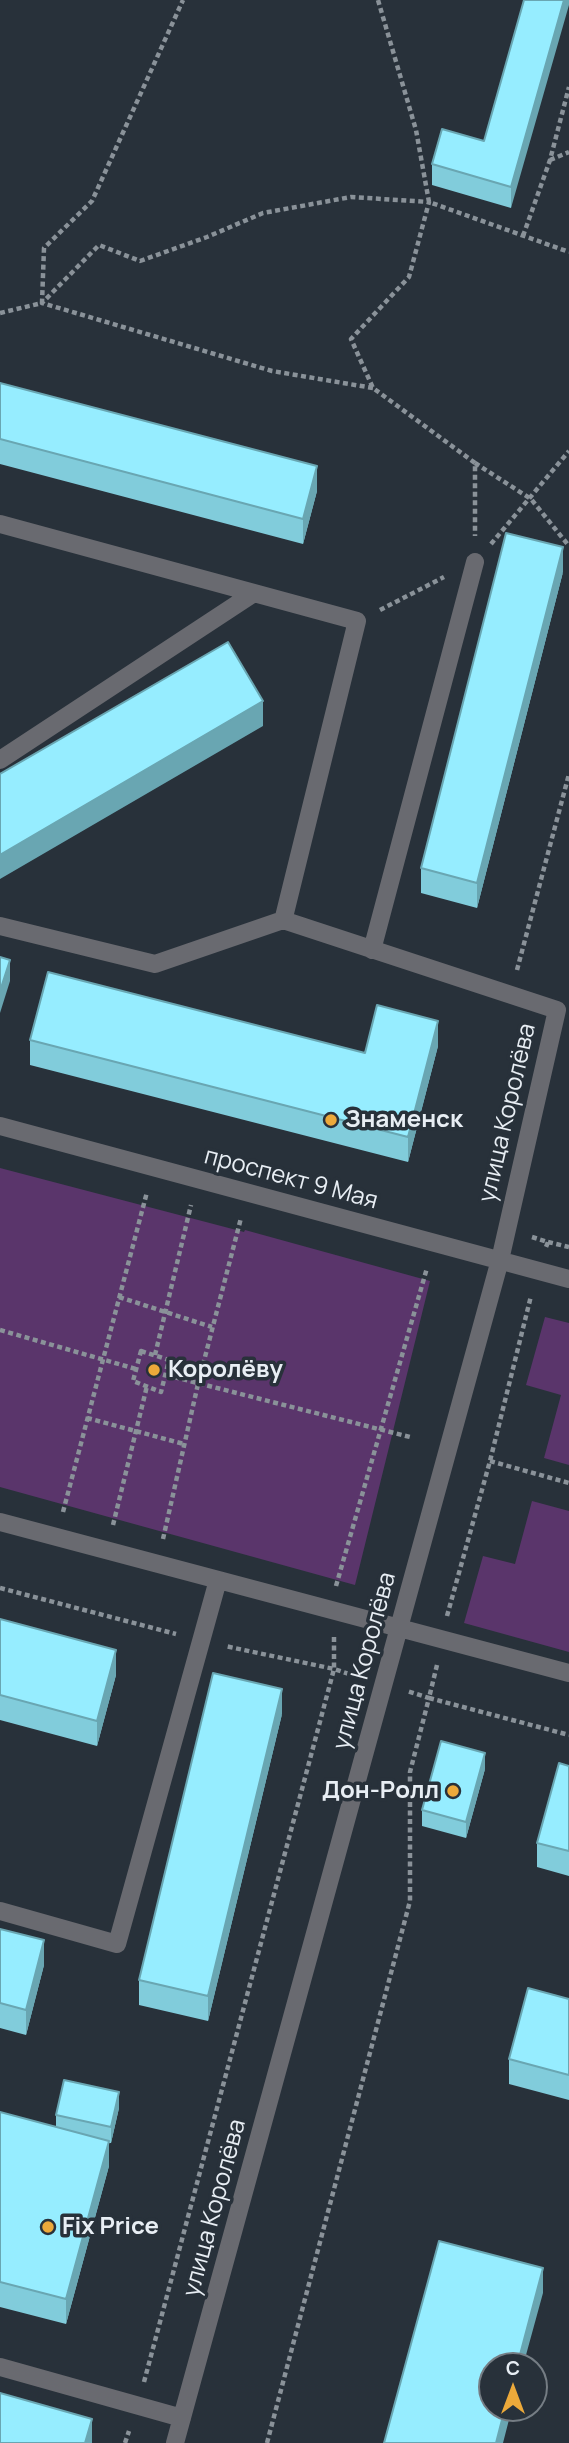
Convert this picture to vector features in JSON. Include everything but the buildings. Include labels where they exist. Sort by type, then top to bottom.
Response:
[{"type":"street","points":[[0,524],[357,621],[283,921]]},
{"type":"street","points":[[372,950],[475,562]]},
{"type":"street","points":[[0,760],[254,593]]},
{"type":"street","points":[[0,926],[155,964],[283,921],[510,995]]},
{"type":"street","name":"улица Королёва","points":[[176,2443],[500,1260],[557,1010],[510,995]]},
{"type":"street","name":"проспект 9 Мая","points":[[0,1126],[569,1279]]},
{"type":"street","points":[[0,1522],[569,1673]]},
{"type":"street","points":[[0,1911],[117,1944],[218,1580]]},
{"type":"street","points":[[0,2367],[182,2418]]},
{"type":"path","points":[[42,303],[44,248],[92,201],[183,0]]},
{"type":"path","points":[[373,388],[351,339],[410,276],[429,202],[416,130],[378,0]]},
{"type":"path","points":[[523,236],[550,160],[569,87]]},
{"type":"path","points":[[550,160],[569,152]]},
{"type":"path","points":[[42,303],[99,245],[140,261],[263,213],[351,197],[429,202],[569,252]]},
{"type":"path","points":[[0,313],[42,303],[272,371],[373,388],[475,463],[531,499],[569,546]]},
{"type":"path","points":[[357,621],[475,562],[569,452]]},
{"type":"path","points":[[475,463],[475,562]]},
{"type":"path","points":[[510,995],[569,774]]},
{"type":"path","points":[[62,1519],[147,1191]]},
{"type":"path","points":[[155,1355],[192,1204]]},
{"type":"path","points":[[161,1546],[212,1327],[242,1217]]},
{"type":"path","points":[[548,1242],[569,1247]]},
{"type":"path","points":[[334,1593],[435,1243]]},
{"type":"path","points":[[119,1297],[212,1327]]},
{"type":"path","points":[[447,1615],[490,1461],[531,1298]]},
{"type":"path","points":[[0,1330],[136,1369]]},
{"type":"path","points":[[141,1351],[155,1355],[169,1360],[161,1392],[133,1381],[141,1351]]},
{"type":"path","points":[[166,1375],[410,1437]]},
{"type":"path","points":[[111,1533],[147,1387]]},
{"type":"path","points":[[87,1418],[184,1444]]},
{"type":"path","points":[[490,1461],[569,1483]]},
{"type":"path","points":[[0,1588],[201,1640],[334,1669],[429,1698],[569,1735]]},
{"type":"path","points":[[125,2443],[334,1669]]},
{"type":"path","points":[[267,2443],[410,1901],[410,1772],[429,1698]]},
{"type":"shaded area","points":[[0,1168],[244,1232],[245,1230],[430,1281],[355,1585],[0,1487]]},
{"type":"shaded area","points":[[545,1317],[569,1323],[569,1465],[544,1458],[561,1395],[526,1385]]},
{"type":"shaded area","points":[[532,1501],[569,1511],[569,1652],[464,1623],[483,1556],[515,1564]]},
{"type":"place","name":"Знаменск","points":[[331,1120]]},
{"type":"place","name":"Королёву","points":[[154,1370]]},
{"type":"place","name":"Дон-Ролл","points":[[453,1791]]},
{"type":"place","name":"Fix Price","points":[[48,2227]]}]
